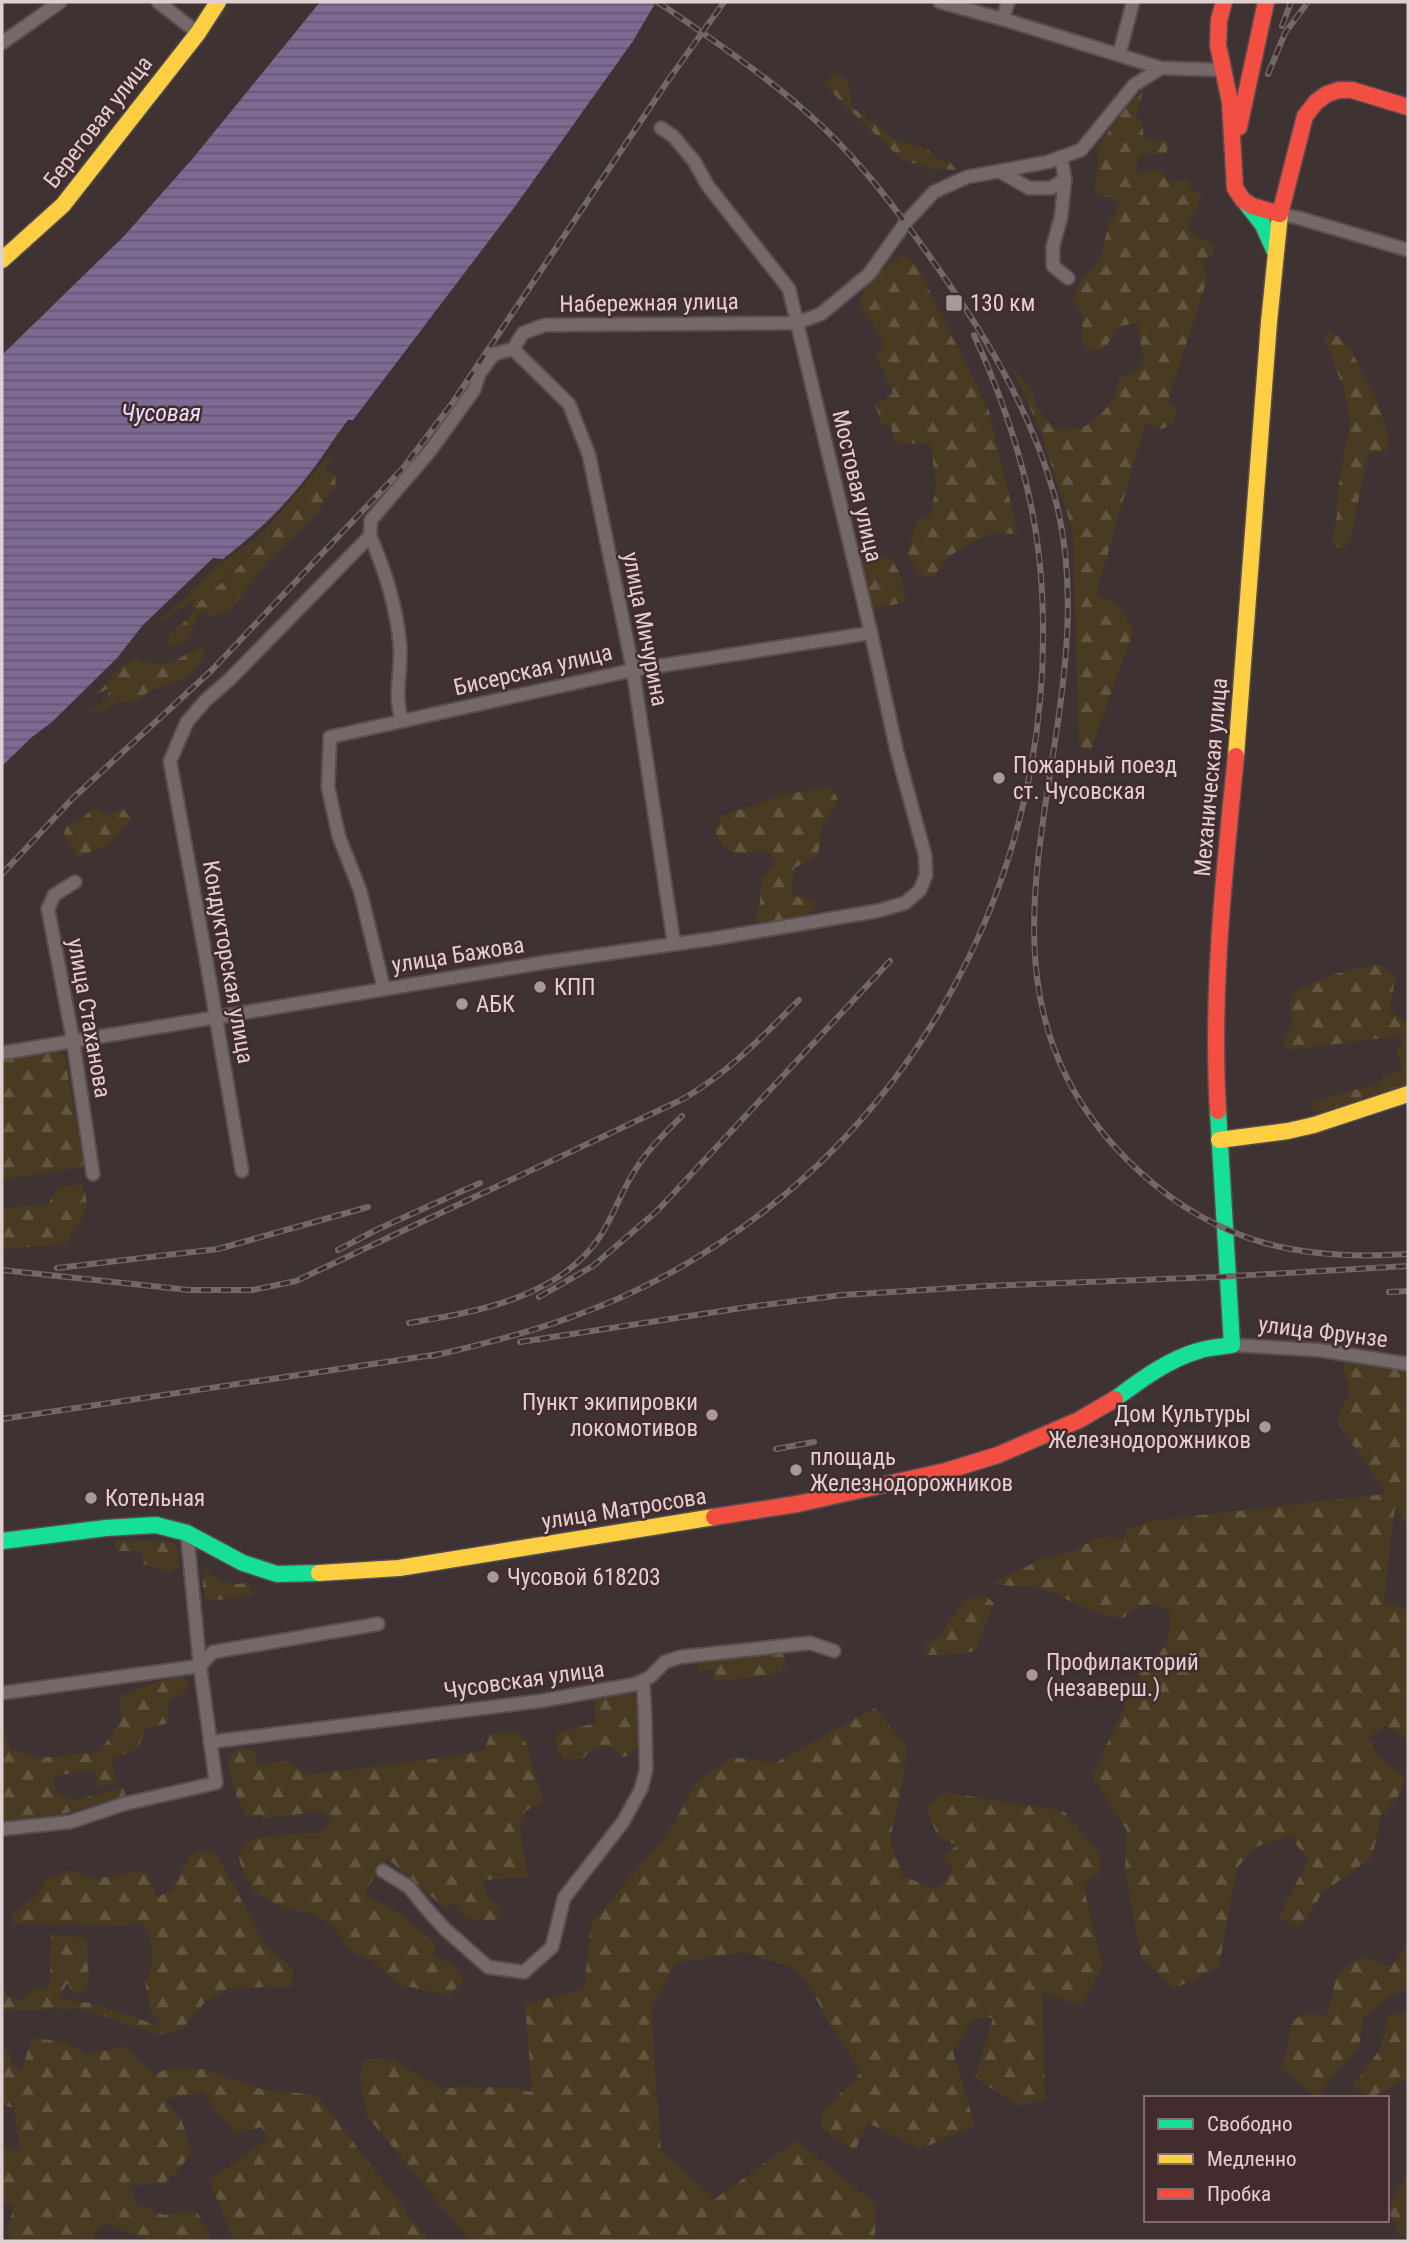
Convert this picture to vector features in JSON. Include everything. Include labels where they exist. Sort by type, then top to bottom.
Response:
[{"type":"main road","name":"Береговая улица","points":[[2,260],[63,205],[198,33],[218,2]]},
{"type":"main road","points":[[1224,2],[1218,32],[1230,102],[1235,188],[1259,218],[1270,236],[1276,255]]},
{"type":"main road","points":[[1233,167],[1266,2]]},
{"type":"main road","name":"Механическая улица","points":[[1232,1345],[1215,1055],[1224,873],[1240,717],[1269,323],[1280,214],[1305,116],[1322,95],[1335,90],[1352,90],[1408,107]]},
{"type":"main road","points":[[1243,200],[1252,206],[1280,214]]},
{"type":"main road","points":[[1219,1140],[1314,1125],[1408,1094]]},
{"type":"main road","name":"улица Матросова","points":[[2,1541],[146,1524],[166,1526],[187,1533],[243,1563],[264,1571],[290,1575],[409,1567],[797,1504],[946,1471],[998,1455],[1099,1409],[1149,1374],[1176,1359],[1200,1350],[1232,1345]]},
{"type":"street","points":[[2,43],[60,2]]},
{"type":"street","points":[[158,2],[198,33]]},
{"type":"street","points":[[940,2],[957,4],[1161,68],[1223,70]]},
{"type":"street","points":[[1003,19],[1008,2]]},
{"type":"street","points":[[1119,55],[1133,2]]},
{"type":"street","name":"Набережная улица","points":[[170,761],[187,722],[370,536],[372,520],[430,451],[474,390],[479,374],[494,354],[513,349],[523,333],[545,326],[797,323],[821,314],[869,274],[906,222],[934,192],[967,177],[1048,162],[1081,150],[1134,85],[1161,68]]},
{"type":"street","name":"Мостовая улица","points":[[660,128],[673,136],[694,161],[708,186],[789,289],[897,752],[925,855],[926,875],[923,886],[917,892]]},
{"type":"street","points":[[1061,157],[1065,179],[1061,217],[1053,246],[1053,266],[1068,278]]},
{"type":"street","points":[[999,171],[1028,188],[1051,188],[1065,179]]},
{"type":"street","points":[[1280,214],[1408,250]]},
{"type":"street","name":"улица Мичурина","points":[[513,349],[569,404],[589,455],[633,670],[674,944]]},
{"type":"street","points":[[370,536],[388,585],[398,636],[400,661],[397,705],[402,721]]},
{"type":"street","name":"Бисерская улица","points":[[384,989],[360,890],[339,837],[328,787],[330,737],[633,670],[871,633]]},
{"type":"street","name":"Кондукторская улица","points":[[170,761],[242,1171]]},
{"type":"street","name":"улица Стаханова","points":[[75,882],[54,895],[48,909],[73,1040],[93,1174]]},
{"type":"street","name":"улица Бажова","points":[[2,1053],[547,962],[877,911],[900,905],[917,892]]},
{"type":"street","name":"улица Фрунзе","points":[[1232,1345],[1319,1350],[1408,1364]]},
{"type":"street","points":[[2,1829],[69,1822],[124,1804],[216,1783],[200,1666],[187,1533]]},
{"type":"street","points":[[2,1693],[200,1666],[213,1652],[378,1624]]},
{"type":"street","name":"Чусовская улица","points":[[210,1742],[540,1701],[643,1682],[665,1662],[680,1657],[810,1643],[834,1651]]},
{"type":"street","points":[[383,1871],[409,1886],[445,1929],[488,1967],[524,1972],[552,1947],[564,1898],[623,1822],[641,1789],[646,1770],[643,1682]]},
{"type":"green space","points":[[834,72],[848,81],[852,107],[896,140],[927,149],[937,159],[950,162],[956,170],[931,169],[901,159],[824,85]]},
{"type":"green space","points":[[1144,88],[1136,116],[1142,124],[1144,137],[1150,140],[1165,140],[1169,145],[1166,153],[1144,153],[1139,157],[1135,173],[1161,169],[1167,182],[1189,180],[1192,191],[1202,195],[1189,232],[1213,244],[1213,256],[1203,260],[1207,280],[1168,401],[1176,409],[1174,422],[1162,429],[1145,424],[1096,595],[1113,601],[1129,621],[1133,631],[1091,750],[1079,747],[1073,532],[1041,432],[1012,368],[1033,390],[1035,404],[1053,428],[1075,428],[1087,425],[1099,416],[1113,399],[1118,379],[1136,372],[1144,361],[1137,323],[1120,326],[1105,348],[1089,351],[1082,340],[1083,317],[1072,298],[1083,278],[1100,259],[1108,227],[1120,202],[1094,192],[1099,158],[1095,150]]},
{"type":"green space","points":[[903,255],[917,266],[989,411],[1018,534],[992,533],[968,544],[945,559],[935,576],[921,576],[908,553],[916,521],[930,515],[936,488],[931,443],[895,444],[891,426],[882,425],[875,405],[893,393],[875,354],[885,343],[859,305],[869,283]]},
{"type":"green space","points":[[1329,331],[1350,348],[1376,400],[1386,427],[1389,447],[1385,452],[1368,453],[1350,542],[1344,549],[1337,547],[1332,539],[1350,421],[1345,392],[1324,338]]},
{"type":"green space","points":[[330,454],[335,454],[325,466],[326,470],[335,476],[329,474],[320,479],[292,513],[193,609],[194,599],[154,624],[184,599],[211,570],[262,534]]},
{"type":"green space","points":[[329,474],[335,476],[336,487],[318,512],[266,563],[231,610],[215,616],[203,612],[197,616],[188,639],[172,646],[167,636],[188,619],[200,601],[292,513],[320,479]]},
{"type":"green space","points":[[867,550],[886,557],[897,568],[906,602],[873,609],[860,566]]},
{"type":"green space","points":[[204,646],[199,664],[187,676],[148,692],[135,701],[119,701],[105,711],[90,712],[107,697],[110,688],[86,699],[104,686],[120,667],[134,658],[165,664]]},
{"type":"green space","points":[[830,786],[838,799],[822,828],[818,856],[794,868],[792,896],[815,899],[816,908],[808,914],[766,924],[754,920],[760,904],[761,880],[776,861],[766,850],[742,853],[724,846],[715,831],[721,816],[783,795]]},
{"type":"green space","points":[[95,807],[107,815],[123,809],[132,819],[107,846],[78,857],[64,833],[74,820],[79,821]]},
{"type":"green space","points":[[1380,964],[1396,976],[1389,1010],[1408,1023],[1408,1084],[1322,1111],[1313,1111],[1311,1102],[1379,1083],[1382,1077],[1403,1070],[1396,1049],[1403,1042],[1400,1036],[1289,1050],[1282,1044],[1292,1024],[1290,1002],[1299,989],[1338,973]]},
{"type":"green space","points":[[54,1050],[64,1054],[84,1163],[81,1167],[2,1180],[2,1060]]},
{"type":"green space","points":[[81,1184],[86,1201],[84,1216],[65,1244],[2,1249],[2,1209],[48,1204],[59,1187]]},
{"type":"green space","points":[[1343,1362],[1408,1371],[1408,1525],[1395,1507],[1384,1602],[1408,1610],[1408,1739],[1385,1726],[1368,1738],[1379,1757],[1405,1778],[1397,1799],[1382,1814],[1372,1857],[1323,1892],[1300,1927],[1278,1918],[1308,1860],[1296,1844],[1295,1835],[1255,1847],[1237,1868],[1219,1966],[1174,1989],[1141,1958],[1125,1870],[1127,1831],[1092,1776],[1145,1663],[1159,1653],[1167,1642],[1169,1611],[1151,1604],[1133,1609],[1123,1618],[1112,1617],[1044,1590],[994,1583],[1044,1558],[1071,1552],[1097,1538],[1123,1540],[1126,1530],[1150,1521],[1386,1494],[1339,1424],[1338,1415],[1349,1394]]},
{"type":"green space","points":[[116,1540],[172,1542],[178,1548],[179,1566],[170,1571],[144,1564],[142,1554],[137,1551],[118,1551],[114,1546]]},
{"type":"green space","points":[[206,1571],[229,1583],[249,1585],[253,1595],[210,1601],[205,1598],[203,1587]]},
{"type":"green space","points":[[985,1595],[994,1603],[976,1650],[964,1654],[926,1655],[924,1646],[943,1632],[963,1601]]},
{"type":"green space","points":[[782,1653],[786,1667],[778,1674],[714,1682],[713,1669],[699,1671],[698,1663]]},
{"type":"green space","points":[[180,1673],[190,1686],[183,1694],[169,1699],[168,1723],[145,1729],[138,1749],[110,1759],[118,1782],[98,1787],[95,1770],[53,1776],[57,1794],[73,1800],[123,1788],[126,1796],[59,1815],[2,1821],[2,1725],[10,1749],[39,1758],[99,1752],[121,1721],[120,1696]]},
{"type":"green space","points":[[627,1690],[635,1696],[637,1702],[636,1749],[628,1756],[622,1757],[610,1747],[601,1747],[584,1758],[562,1757],[555,1742],[558,1732],[596,1723],[593,1696]]},
{"type":"green space","points":[[875,1708],[907,1747],[890,1839],[903,1876],[937,1890],[954,1869],[943,1858],[957,1845],[938,1837],[926,1807],[944,1792],[1064,1811],[1100,1853],[1099,1874],[1083,1884],[1103,1968],[1080,2006],[1042,1992],[1045,2099],[1018,2105],[975,2078],[993,2018],[974,2018],[953,2051],[975,2126],[920,2149],[868,2123],[855,2150],[821,2129],[822,2112],[861,2072],[808,1984],[794,1968],[743,1952],[676,1963],[651,2009],[661,2149],[715,2199],[796,2140],[876,2204],[875,2241],[470,2241],[367,2116],[360,2079],[364,2059],[393,2060],[442,2088],[506,2087],[532,2092],[525,2004],[584,1989],[591,1924],[668,1833],[697,1782],[732,1757],[775,1763]]},
{"type":"green space","points":[[517,1730],[526,1743],[544,1803],[526,1810],[519,1823],[528,1877],[483,1880],[487,1898],[500,1909],[495,1921],[467,1919],[453,1903],[446,1909],[388,1859],[373,1878],[365,1895],[395,1910],[437,1945],[432,1954],[454,1966],[464,1981],[448,1996],[398,1984],[374,1962],[348,1950],[336,1928],[312,1914],[279,1906],[255,1892],[243,1872],[238,1855],[250,1839],[321,1833],[331,1822],[322,1811],[261,1819],[260,1815],[247,1817],[237,1798],[227,1762],[234,1751],[244,1747],[255,1751],[257,1765],[288,1761],[307,1775],[484,1750],[490,1735]]},
{"type":"green space","points":[[201,1850],[217,1854],[264,1943],[293,1969],[292,1987],[231,1988],[206,2001],[183,2028],[160,2035],[80,2008],[2,2011],[2,1988],[8,1996],[21,2000],[35,1989],[46,1988],[50,1982],[51,1935],[87,1938],[89,1983],[85,1993],[74,1993],[67,1983],[60,1996],[64,2000],[92,2003],[159,2026],[159,2021],[151,2012],[145,1983],[152,1967],[151,1944],[143,1922],[123,1926],[13,1923],[12,1913],[38,1895],[46,1879],[70,1870],[94,1879],[146,1870],[157,1897],[173,1889],[189,1857]]},
{"type":"green space","points":[[1408,1943],[1408,1989],[1387,1997],[1363,2020],[1359,2047],[1315,2096],[1280,2067],[1288,2047],[1291,2022],[1307,2012],[1327,2016],[1337,1974],[1363,1956],[1391,1967]]},
{"type":"green space","points":[[1408,2012],[1408,2081],[1374,2096],[1367,2096],[1353,2086],[1380,2049],[1388,2016]]},
{"type":"green space","points":[[32,2038],[66,2042],[88,2055],[125,2046],[152,2075],[172,2067],[204,2069],[261,2089],[317,2095],[429,2241],[234,2241],[209,2180],[267,2140],[262,2127],[235,2134],[202,2092],[164,2099],[182,2121],[192,2151],[176,2174],[164,2183],[130,2185],[136,2204],[164,2215],[196,2210],[213,2241],[150,2241],[104,2223],[92,2235],[97,2241],[14,2241],[7,2234],[14,2206],[2,2203],[2,2148],[20,2150],[14,2108],[2,2105],[2,2051],[8,2049],[12,2064],[21,2071]]},
{"type":"green space","points":[[1408,2172],[1408,2238],[1400,2236],[1389,2207]]},
{"type":"water","name":"Чусовая","points":[[320,2],[656,2],[633,41],[516,205],[353,420],[348,420],[297,489],[267,521],[234,550],[223,559],[213,558],[143,625],[117,658],[52,722],[2,766],[2,355],[124,236],[194,157]]},
{"type":"railway","points":[[658,2],[787,95],[822,126],[870,178],[928,254],[985,339],[1017,398],[1044,461],[1054,494],[1067,582],[1064,671],[1040,846],[1034,932],[1044,1015],[1076,1095],[1140,1172],[1170,1197],[1201,1217],[1232,1232],[1298,1250],[1333,1254],[1408,1254]]},
{"type":"railway","points":[[2,874],[73,798],[212,670],[403,468],[453,402],[667,82],[724,2]]},
{"type":"railway","points":[[1282,26],[1291,2]]},
{"type":"railway","points":[[1268,74],[1285,33],[1308,2]]},
{"type":"railway","points":[[432,1356],[555,1323],[615,1300],[672,1272],[759,1215],[835,1148],[900,1071],[954,986],[996,894],[1025,797],[1040,696],[1042,593],[1035,527],[1011,429],[974,335]]},
{"type":"railway","points":[[539,1297],[593,1266],[657,1211],[890,961]]},
{"type":"railway","points":[[2,1270],[189,1290],[253,1290],[296,1281],[683,1099],[730,1066],[799,1000]]},
{"type":"railway","points":[[409,1323],[461,1314],[514,1299],[561,1275],[582,1258],[599,1238],[636,1168],[682,1116]]},
{"type":"railway","points":[[338,1250],[480,1183]]},
{"type":"railway","points":[[57,1268],[218,1249],[368,1207]]},
{"type":"railway","points":[[520,1342],[842,1295],[1408,1266]]},
{"type":"railway","points":[[1389,1292],[1408,1291]]},
{"type":"railway","points":[[2,1419],[440,1354]]},
{"type":"railway","points":[[776,1449],[814,1442]]},
{"type":"traffic: fast","points":[[1246,203],[1263,225],[1274,250]]},
{"type":"traffic: fast","points":[[1115,1399],[1176,1360],[1202,1350],[1232,1345],[1218,1111]]},
{"type":"traffic: fast","points":[[2,1541],[106,1528],[156,1525],[187,1533],[243,1563],[277,1574],[319,1573]]},
{"type":"traffic: slow","points":[[2,260],[63,205],[198,33],[218,2]]},
{"type":"traffic: slow","points":[[1236,756],[1269,322],[1280,214]]},
{"type":"traffic: slow","points":[[1219,1140],[1314,1125],[1408,1094]]},
{"type":"traffic: slow","points":[[319,1573],[399,1568],[714,1517]]},
{"type":"traffic: jam","points":[[1224,2],[1219,20],[1218,45],[1230,102],[1235,188],[1243,200],[1252,206],[1280,214],[1305,116],[1316,102],[1327,94],[1352,90],[1408,107]]},
{"type":"traffic: jam","points":[[1239,127],[1266,2]]},
{"type":"traffic: jam","points":[[1218,1111],[1217,978],[1236,756]]},
{"type":"traffic: jam","points":[[714,1517],[797,1504],[946,1471],[998,1455],[1079,1420],[1115,1399]]},
{"type":"place","name":"130 км","points":[[954,303]]},
{"type":"place","name":"Пожарный поезд ст. Чусовская","points":[[999,778]]},
{"type":"place","name":"КПП","points":[[540,987]]},
{"type":"place","name":"АБК","points":[[462,1004]]},
{"type":"place","name":"Пункт экипировки локомотивов","points":[[712,1415]]},
{"type":"place","name":"Дом Культуры Железнодорожников","points":[[1265,1427]]},
{"type":"place","name":"площадь Железнодорожников","points":[[796,1470]]},
{"type":"place","name":"Котельная","points":[[91,1498]]},
{"type":"place","name":"Чусовой 618203","points":[[493,1577]]},
{"type":"place","name":"Профилакторий (незаверш.)","points":[[1032,1675]]}]
